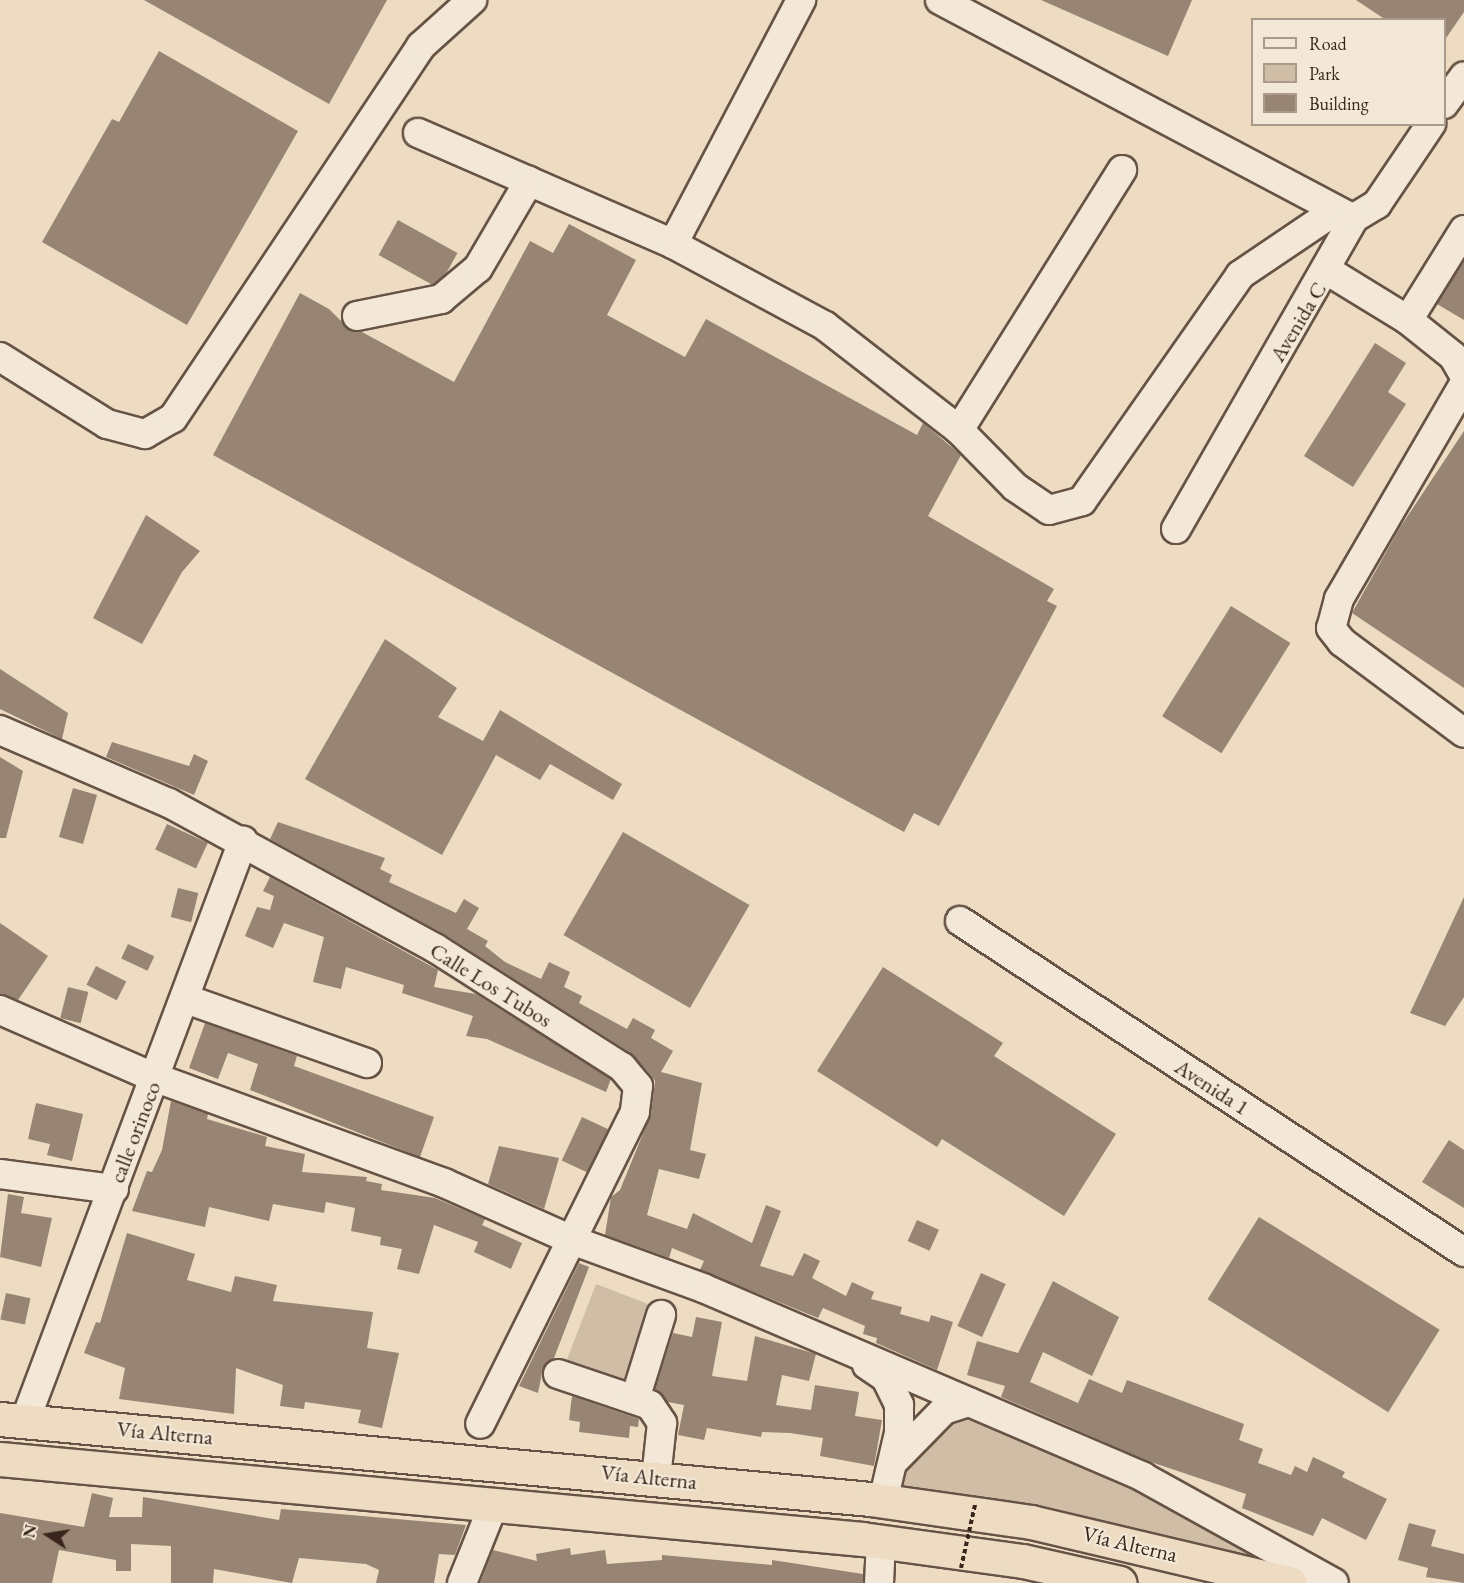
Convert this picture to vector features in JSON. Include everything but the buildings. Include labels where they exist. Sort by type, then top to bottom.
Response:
[{"type":"highway","name":"Vía Alterna","points":[[12,1420],[656,1478],[883,1501],[1031,1522],[1290,1583]]},
{"type":"highway","name":"Vía Alterna","points":[[0,1459],[881,1541],[1023,1562],[1120,1583]]},
{"type":"street","points":[[0,357],[106,424],[145,434],[173,418],[421,46],[472,0]]},
{"type":"street","points":[[673,243],[801,0]]},
{"type":"street","points":[[940,0],[1345,215]]},
{"type":"street","points":[[1446,102],[1464,76]]},
{"type":"street","points":[[417,133],[673,243],[825,326],[958,430],[1015,487],[1049,510],[1082,501],[1240,275],[1345,215],[1377,204],[1430,126]]},
{"type":"street","points":[[958,430],[1122,170]]},
{"type":"street","points":[[357,316],[441,299],[478,268],[529,181]]},
{"type":"street","name":"Avenida C","points":[[1176,529],[1328,271],[1345,215]]},
{"type":"street","points":[[1408,320],[1464,230]]},
{"type":"street","points":[[1328,271],[1408,320],[1453,356],[1464,375]]},
{"type":"street","points":[[1464,384],[1340,599],[1331,628],[1342,642],[1464,733]]},
{"type":"street","name":"Calle Los Tubos","points":[[0,730],[243,841],[435,948],[622,1067],[638,1086],[635,1112],[574,1241],[480,1424]]},
{"type":"street","name":"calle orinoco","points":[[12,1420],[114,1189],[243,841]]},
{"type":"street","name":"Avenida 1","points":[[960,921],[1464,1252]]},
{"type":"street","points":[[186,999],[368,1063]]},
{"type":"street","points":[[0,1010],[156,1078],[444,1183],[574,1241],[703,1288],[846,1349],[1143,1477],[1334,1583]]},
{"type":"street","points":[[0,1174],[114,1189]]},
{"type":"street","points":[[636,1396],[661,1315]]},
{"type":"street","points":[[846,1349],[886,1378],[898,1405],[895,1460],[883,1501]]},
{"type":"street","points":[[558,1374],[636,1396],[662,1423],[656,1478]]},
{"type":"street","points":[[895,1460],[944,1410],[969,1402]]},
{"type":"street","points":[[462,1583],[493,1506]]},
{"type":"street","points":[[879,1583],[881,1541]]},
{"type":"path","points":[[961,1568],[975,1505]]},
{"type":"green space","points":[[596,1284],[652,1306],[620,1388],[564,1366]]},
{"type":"green space","points":[[967,1411],[1103,1468],[1272,1567],[1078,1515],[896,1486],[927,1438]]}]
